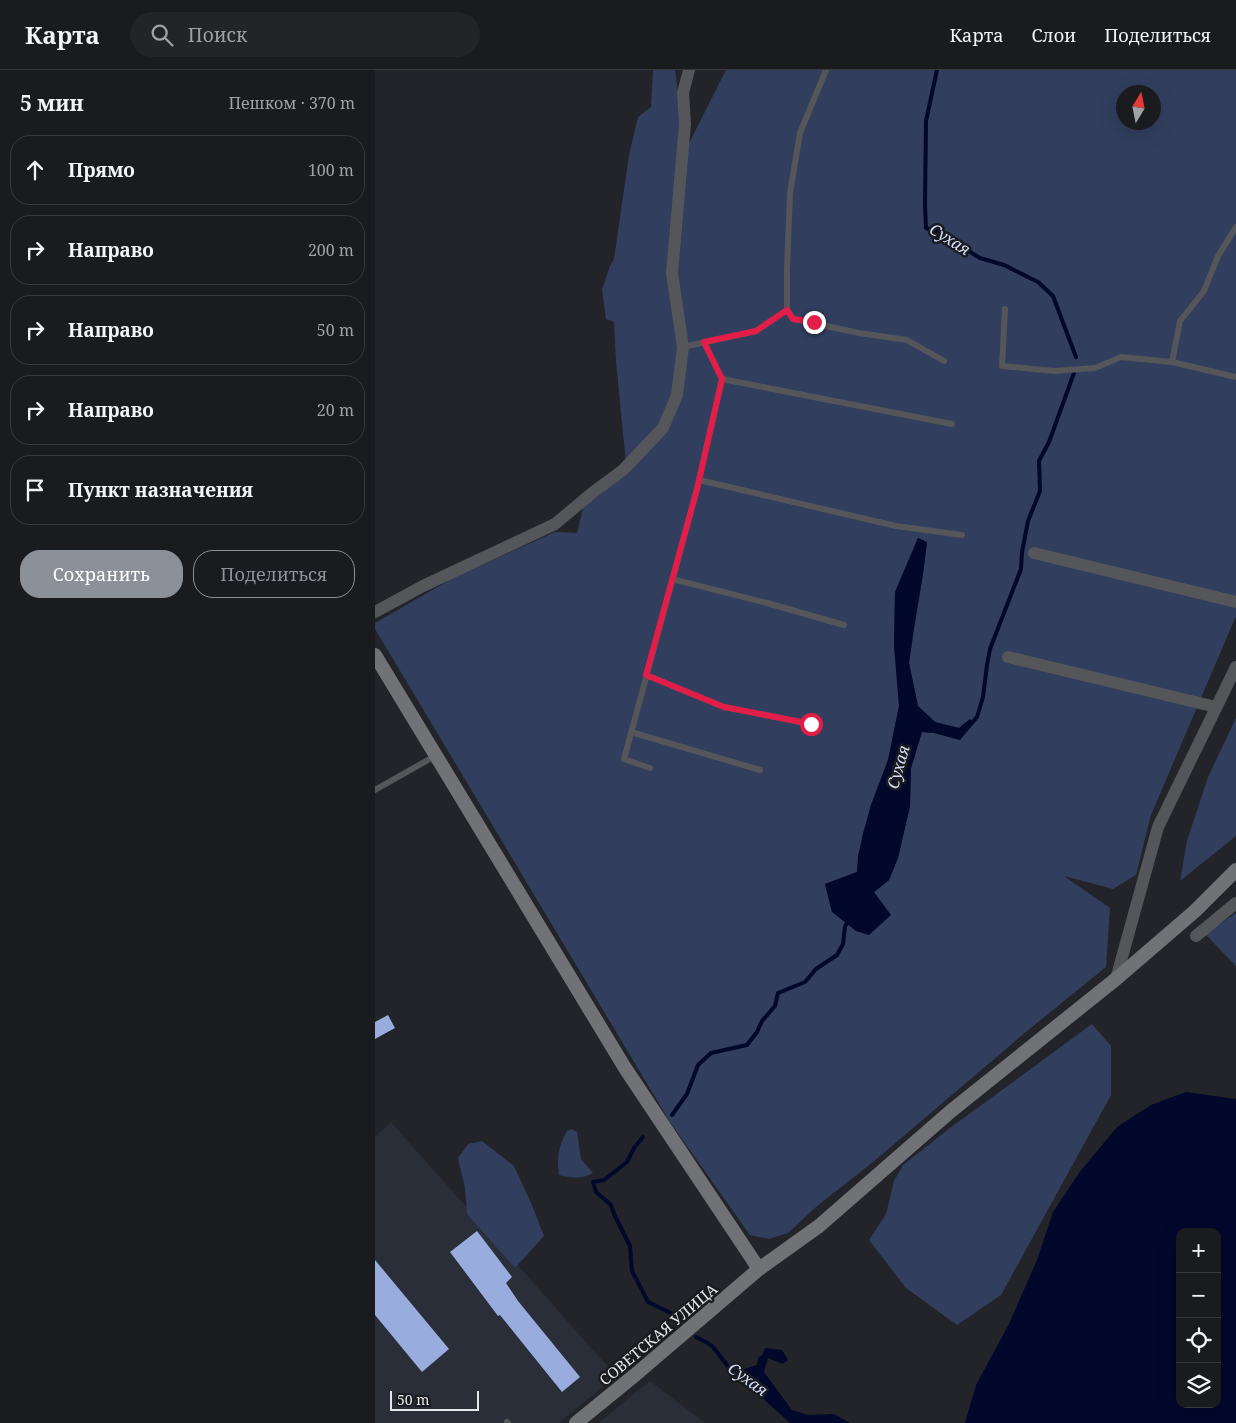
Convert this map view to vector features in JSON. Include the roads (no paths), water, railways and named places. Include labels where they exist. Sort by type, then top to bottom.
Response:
[{"type":"main road","points":[[375,655],[625,1068],[759,1269]]},
{"type":"main road","name":"СОВЕТСКАЯ УЛИЦА","points":[[576,1423],[759,1269],[819,1226],[951,1111],[1116,979],[1195,911],[1236,870]]},
{"type":"street","points":[[375,612],[423,586],[555,524],[623,470],[663,428],[677,394],[683,347],[672,273],[685,124],[683,93],[689,70]]},
{"type":"street","points":[[1034,553],[1236,602]]},
{"type":"street","points":[[1008,657],[1216,707]]},
{"type":"street","points":[[1116,979],[1158,827],[1236,667]]},
{"type":"street","points":[[1196,936],[1236,903]]},
{"type":"lane","points":[[827,70],[800,133],[790,193],[787,310],[793,319],[859,333],[907,340],[945,361]]},
{"type":"lane","points":[[1172,362],[1180,321],[1204,291],[1218,256],[1236,227]]},
{"type":"lane","points":[[1005,309],[1002,366],[1054,371],[1095,368],[1121,357],[1172,362],[1236,377]]},
{"type":"lane","points":[[683,347],[756,331],[787,310]]},
{"type":"lane","points":[[650,768],[624,759],[699,480],[722,379],[704,342]]},
{"type":"lane","points":[[722,379],[952,424]]},
{"type":"lane","points":[[699,480],[896,526],[963,535]]},
{"type":"lane","points":[[672,578],[844,625]]},
{"type":"lane","points":[[646,675],[724,707],[811,724]]},
{"type":"lane","points":[[631,732],[760,770]]},
{"type":"lane","points":[[375,790],[435,756]]},
{"type":"water","points":[[918,538],[927,542],[909,663],[918,706],[935,722],[959,728],[970,719],[973,722],[960,740],[922,732],[911,768],[910,806],[898,858],[889,880],[874,892],[891,915],[869,935],[856,931],[832,912],[825,884],[857,872],[858,856],[871,805],[888,760],[899,706],[894,645],[895,592]]},
{"type":"water","points":[[1186,1092],[1236,1099],[1236,1423],[965,1423],[976,1385],[1009,1324],[1037,1260],[1053,1212],[1079,1173],[1117,1127],[1151,1105]]},
{"type":"water","points":[[765,1348],[782,1350],[788,1360],[783,1364],[768,1358],[764,1372],[792,1410],[808,1415],[834,1414],[850,1423],[790,1423],[750,1387],[744,1369],[757,1365],[758,1358],[763,1354]]},
{"type":"waterway","name":"Сухая","points":[[937,70],[926,121],[926,228],[942,233],[980,258],[1004,265],[1038,282],[1053,296],[1076,357]]},
{"type":"waterway","name":"Сухая","points":[[971,724],[977,717],[983,697],[990,649],[1021,569],[1028,521],[1040,491],[1039,461],[1049,442],[1074,373]]},
{"type":"waterway","name":"Сухая","points":[[672,1115],[687,1094],[698,1065],[711,1053],[747,1045],[757,1032],[762,1021],[775,1006],[778,993],[805,982],[816,969],[837,955],[843,944],[845,927],[848,920]]},
{"type":"waterway","name":"Сухая","points":[[643,1137],[634,1148],[627,1162],[604,1180],[593,1182],[596,1192],[611,1205],[630,1246],[632,1271],[648,1302],[679,1317]]},
{"type":"waterway","name":"Сухая","points":[[696,1337],[713,1347],[734,1373],[751,1382]]}]
